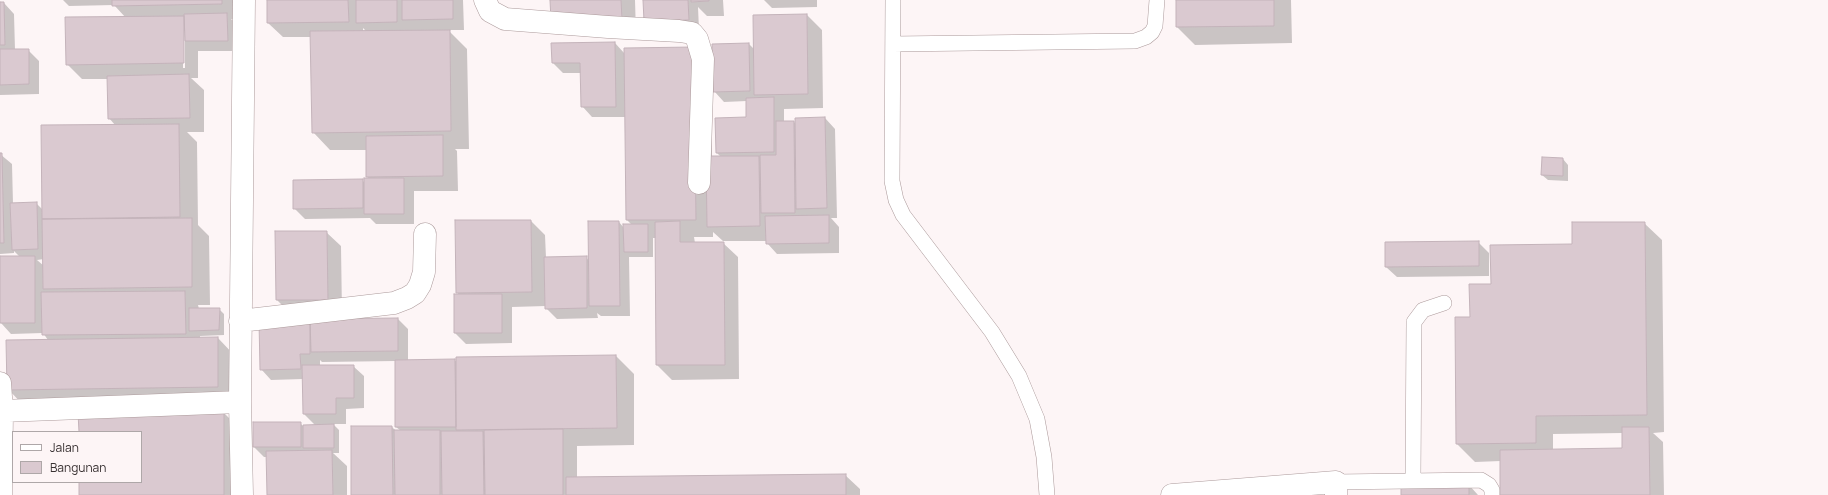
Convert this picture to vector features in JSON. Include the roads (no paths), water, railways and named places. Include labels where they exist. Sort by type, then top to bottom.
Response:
[{"type":"street","points":[[242,495],[240,321],[244,0]]},
{"type":"street","points":[[485,0],[490,11],[505,19],[608,28],[679,31],[692,33],[697,39],[703,59],[699,183]]},
{"type":"street","points":[[240,321],[394,303],[407,298],[415,293],[420,285],[424,272],[425,234]]},
{"type":"street","points":[[0,384],[2,410],[1,495]]},
{"type":"street","points":[[2,410],[240,402]]},
{"type":"street","points":[[1172,495],[1336,489]]},
{"type":"lane","points":[[893,0],[892,181],[896,200],[907,220],[992,332],[1019,376],[1037,419],[1044,457],[1047,495]]},
{"type":"lane","points":[[893,44],[1136,41],[1149,35],[1155,26],[1156,0]]},
{"type":"lane","points":[[1413,480],[1414,322],[1423,310],[1444,303]]},
{"type":"lane","points":[[1336,489],[1413,480],[1481,480],[1489,484],[1492,490],[1492,495]]}]
